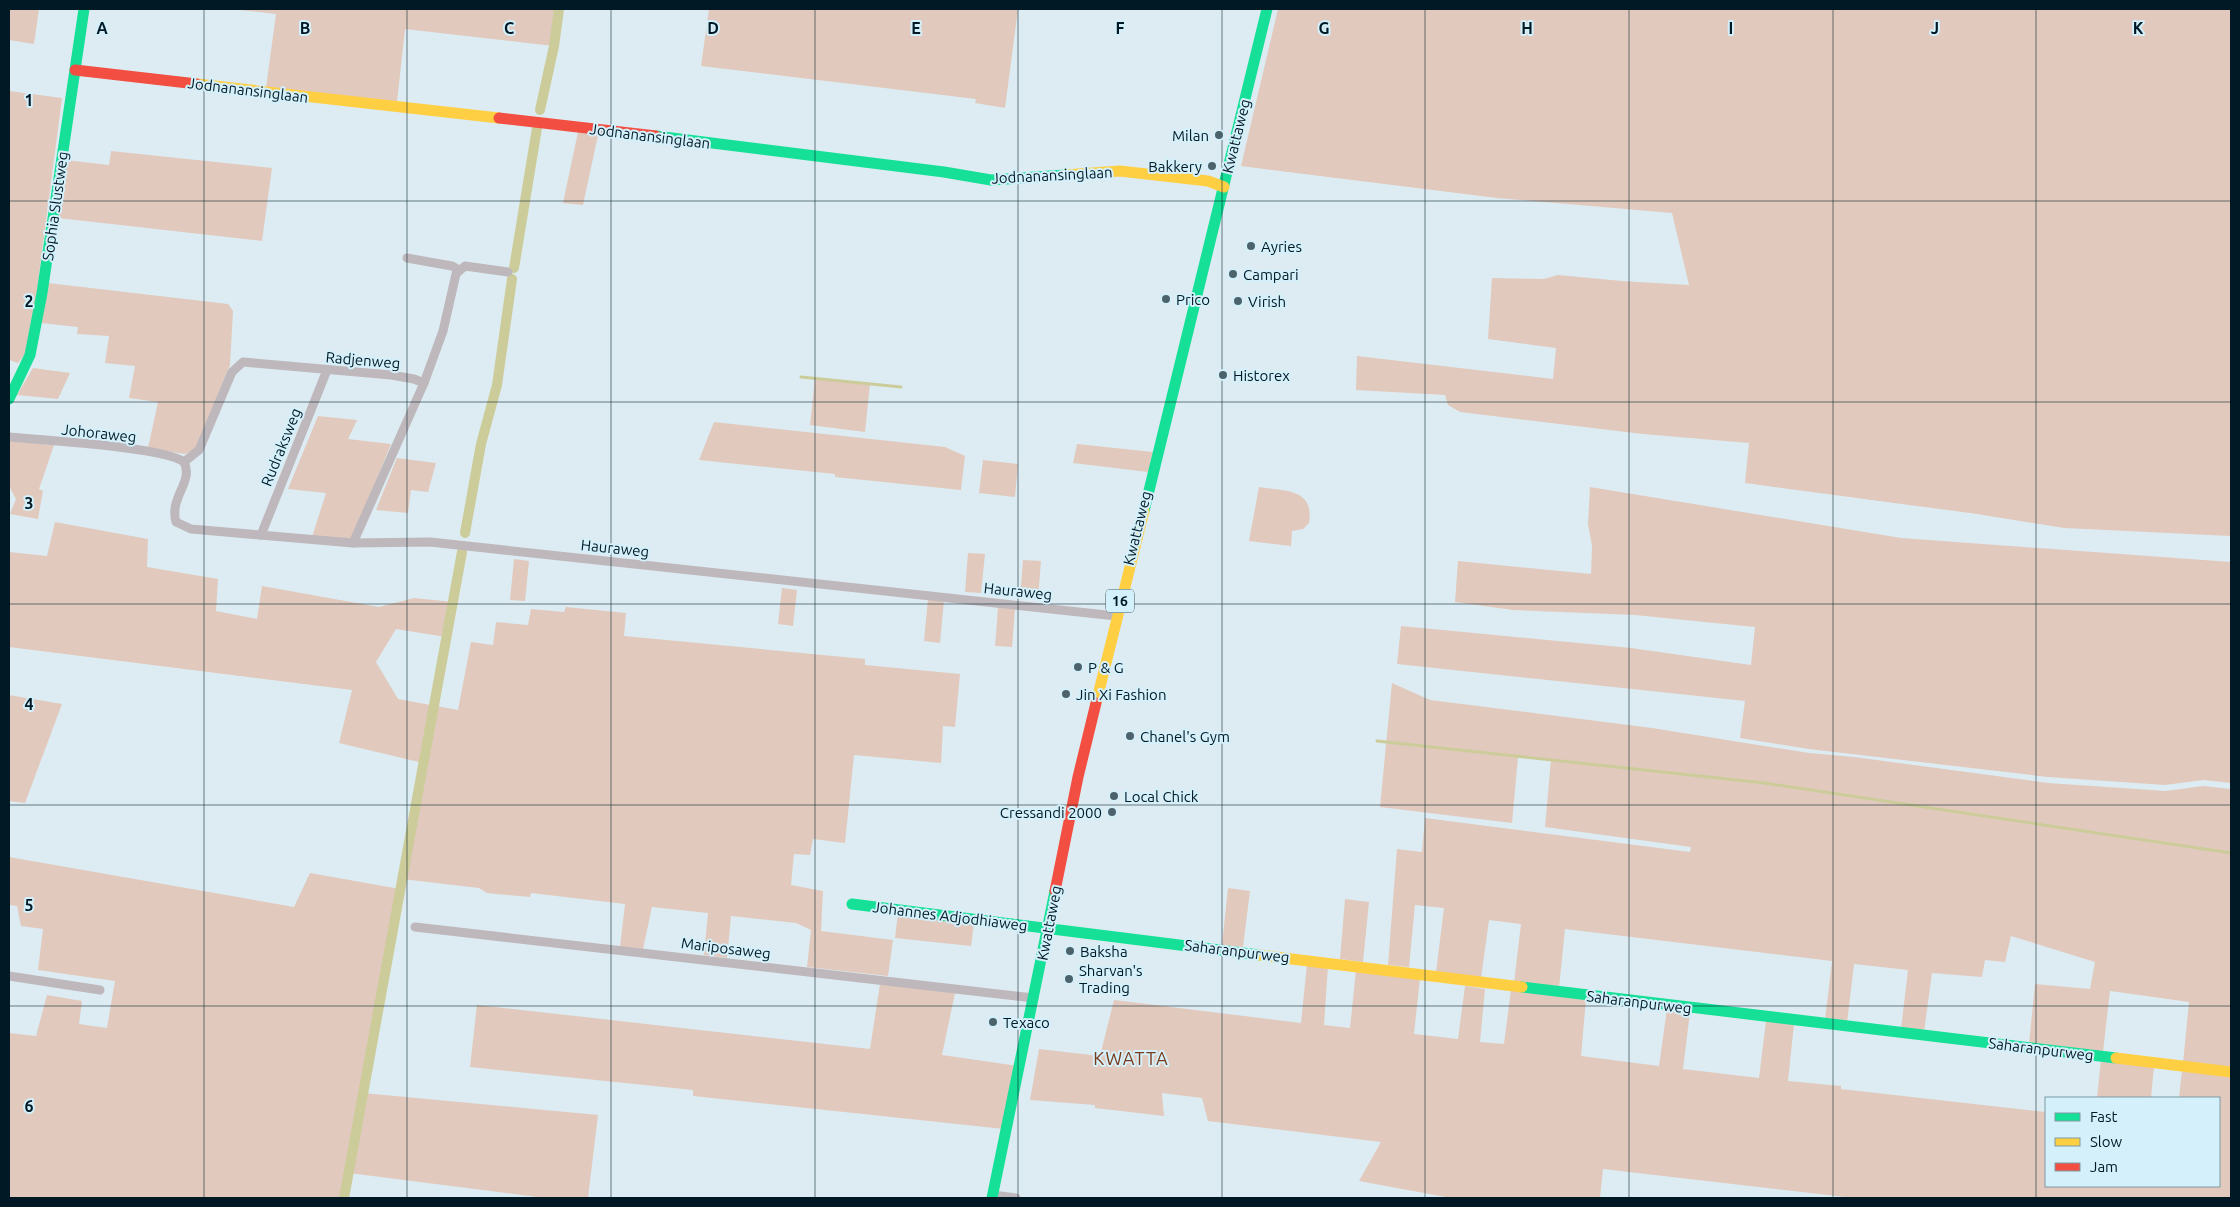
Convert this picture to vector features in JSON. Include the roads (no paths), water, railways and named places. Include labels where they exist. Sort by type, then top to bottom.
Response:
[{"type":"street","name":"Sophia Slustweg","points":[[9,399],[30,355],[54,220],[84,9]]},
{"type":"street","name":"Kwattaweg","points":[[992,1197],[1078,777],[1116,616],[1267,9]]},
{"type":"street","name":"Jodnanansinglaan","points":[[75,70],[599,129],[944,172],[991,180],[1120,171],[1208,181],[1224,186]]},
{"type":"street","points":[[407,258],[452,266],[459,270]]},
{"type":"street","points":[[353,543],[424,383],[444,331],[456,274],[465,266],[508,272]]},
{"type":"street","name":"Radjenweg","points":[[184,462],[199,450],[232,372],[243,362],[391,375],[414,379],[424,383]]},
{"type":"street","name":"Rudraksweg","points":[[261,535],[327,370]]},
{"type":"street","name":"Johoraweg","points":[[9,437],[97,445],[173,456],[184,462]]},
{"type":"street","name":"Hauraweg","points":[[184,462],[188,474],[174,504],[176,522],[191,529],[353,543],[430,542],[1116,616]]},
{"type":"street","name":"Johannes Adjodhiaweg","points":[[852,904],[1048,928]]},
{"type":"street","name":"Mariposaweg","points":[[415,927],[1034,998]]},
{"type":"street","name":"Saharanpurweg","points":[[1048,928],[1657,1004],[2231,1072]]},
{"type":"street","points":[[9,976],[100,990]]},
{"type":"street","points":[[992,1197],[1016,1198]]},
{"type":"waterway","points":[[540,110],[554,46],[559,9]]},
{"type":"waterway","points":[[514,268],[537,128]]},
{"type":"waterway","points":[[465,533],[481,444],[497,385],[512,279]]},
{"type":"waterway","points":[[801,377],[901,387]]},
{"type":"waterway","points":[[344,1198],[462,552]]},
{"type":"waterway","points":[[1377,741],[1764,783],[2231,853]]},
{"type":"place","name":"Milan","points":[[1219,135]]},
{"type":"place","name":"Bakkery","points":[[1212,166]]},
{"type":"place","name":"Ayries","points":[[1251,246]]},
{"type":"place","name":"Campari","points":[[1233,274]]},
{"type":"place","name":"Prico","points":[[1166,299]]},
{"type":"place","name":"Virish","points":[[1238,301]]},
{"type":"place","name":"Historex","points":[[1223,375]]},
{"type":"place","name":"P & G","points":[[1078,667]]},
{"type":"place","name":"Jin Xi Fashion","points":[[1066,694]]},
{"type":"place","name":"Chanel's Gym","points":[[1130,736]]},
{"type":"place","name":"Local Chick","points":[[1114,796]]},
{"type":"place","name":"Cressandi 2000","points":[[1112,812]]},
{"type":"place","name":"Baksha","points":[[1070,951]]},
{"type":"place","name":"Sharvan's Trading","points":[[1069,979]]},
{"type":"place","name":"Texaco","points":[[993,1022]]},
{"type":"district","name":"KWATTA","points":[[1131,1058]]}]
